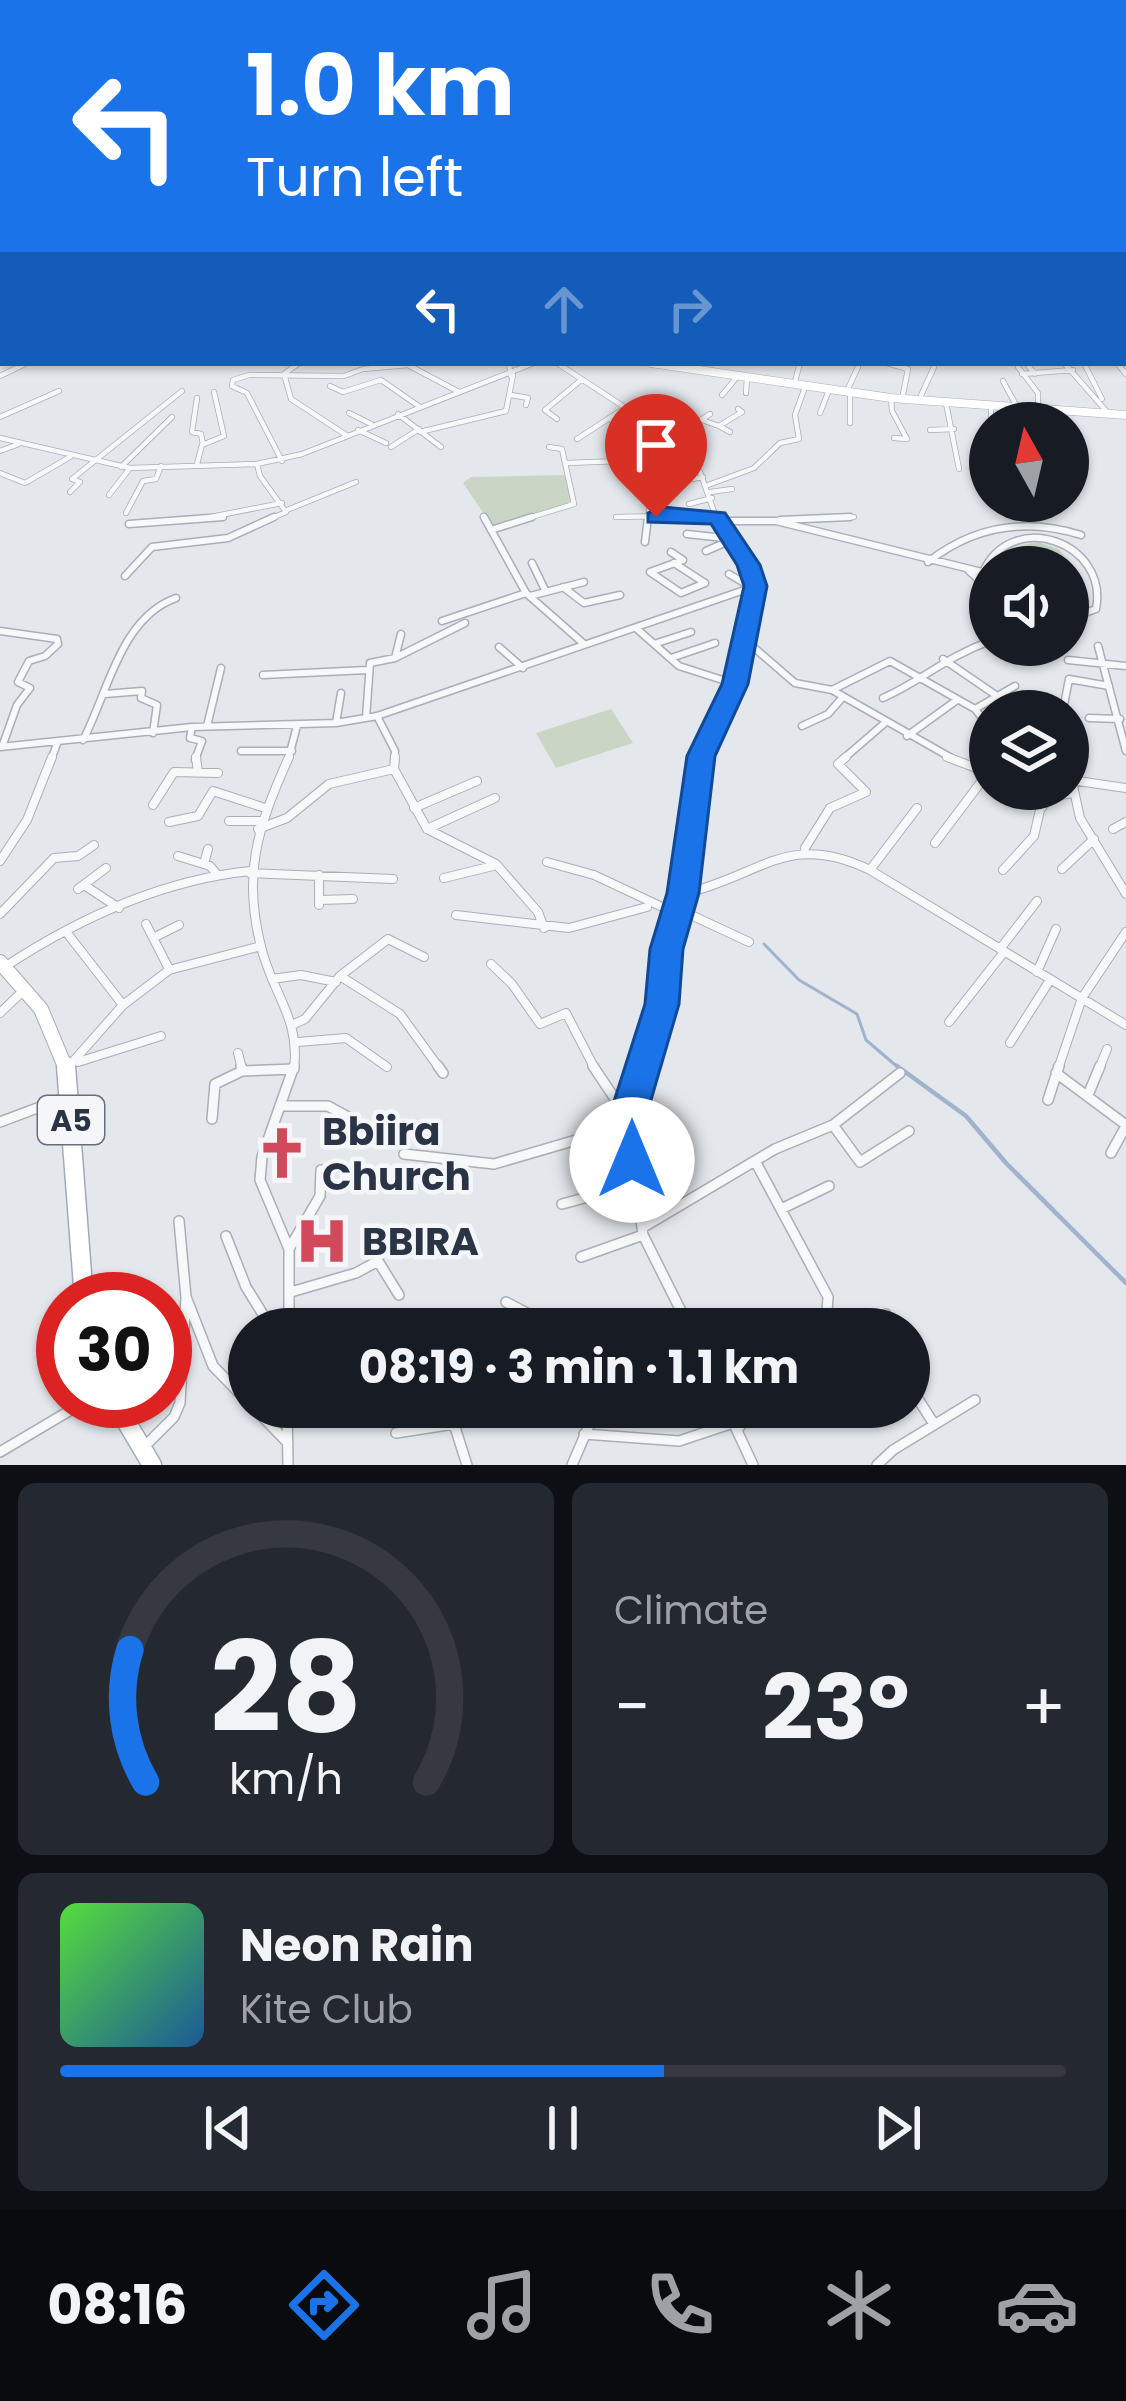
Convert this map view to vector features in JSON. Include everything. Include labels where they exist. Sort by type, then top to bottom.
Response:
[{"type":"main road","points":[[669,366],[848,393],[969,405]]},
{"type":"main road","points":[[1089,412],[1126,415]]},
{"type":"main road","name":"A5","points":[[3,964],[49,1022],[71,1064],[69,1096],[82,1272]]},
{"type":"main road","points":[[129,1428],[146,1458]]},
{"type":"street","points":[[284,376],[296,366]]},
{"type":"street","points":[[282,460],[248,392],[231,383],[249,375],[344,376],[399,366]]},
{"type":"street","points":[[407,366],[423,375],[432,374],[459,392]]},
{"type":"street","points":[[358,430],[388,445],[419,430],[506,411],[512,376],[507,366]]},
{"type":"street","points":[[0,438],[130,468],[257,464],[282,460],[529,366]]},
{"type":"street","points":[[561,366],[656,432],[709,488],[728,539],[749,565],[753,587],[735,684],[701,756],[662,1004],[628,1117],[633,1185],[643,1232],[680,1308]]},
{"type":"street","points":[[794,385],[799,366]]},
{"type":"street","points":[[894,438],[907,439],[892,411],[908,369],[898,366]]},
{"type":"street","points":[[1029,366],[1036,374]]},
{"type":"street","points":[[1068,366],[1108,413]]},
{"type":"street","points":[[1085,366],[1100,402]]},
{"type":"street","points":[[850,423],[848,393],[858,367]]},
{"type":"street","points":[[919,400],[934,367]]},
{"type":"street","points":[[1038,402],[1038,393],[1020,371],[1074,370]]},
{"type":"street","points":[[373,374],[419,407]]},
{"type":"street","points":[[284,376],[293,401],[346,435]]},
{"type":"street","points":[[722,395],[742,378],[746,393]]},
{"type":"street","points":[[330,386],[343,392],[381,380]]},
{"type":"street","points":[[557,418],[545,410],[580,380]]},
{"type":"street","points":[[1003,381],[1014,402]]},
{"type":"street","points":[[689,504],[709,488],[754,469],[780,443],[799,440],[795,409],[805,386]]},
{"type":"street","points":[[820,413],[829,390]]},
{"type":"street","points":[[0,417],[59,391]]},
{"type":"street","points":[[70,492],[80,482],[72,479],[89,461],[130,436],[182,391]]},
{"type":"street","points":[[202,444],[224,436],[214,392]]},
{"type":"street","points":[[511,395],[527,398],[526,405]]},
{"type":"street","points":[[197,398],[192,432],[201,434],[197,464]]},
{"type":"street","points":[[946,403],[959,469]]},
{"type":"street","points":[[578,439],[625,407]]},
{"type":"street","points":[[719,426],[742,412],[738,410]]},
{"type":"street","points":[[656,432],[688,411]]},
{"type":"street","points":[[349,413],[371,424]]},
{"type":"street","points":[[398,414],[440,447]]},
{"type":"street","points":[[667,442],[710,414]]},
{"type":"street","points":[[121,466],[172,417]]},
{"type":"street","points":[[609,418],[650,456]]},
{"type":"street","points":[[702,420],[730,432]]},
{"type":"street","points":[[930,430],[954,429]]},
{"type":"street","points":[[621,451],[637,443]]},
{"type":"street","points":[[0,451],[22,444]]},
{"type":"street","points":[[491,530],[574,504],[562,449],[549,447]]},
{"type":"street","points":[[0,473],[25,483],[70,457]]},
{"type":"street","points":[[567,463],[621,461]]},
{"type":"street","points":[[257,464],[260,476],[285,507]]},
{"type":"street","points":[[126,513],[143,481],[156,478],[161,466]]},
{"type":"street","points":[[110,495],[130,468]]},
{"type":"street","points":[[663,468],[676,482],[728,494],[732,489]]},
{"type":"street","points":[[125,576],[152,547],[228,538],[285,507],[356,482]]},
{"type":"street","points":[[663,490],[663,513]]},
{"type":"street","points":[[645,542],[650,502]]},
{"type":"street","points":[[129,524],[215,519],[285,507]]},
{"type":"street","points":[[616,517],[663,513],[699,513],[718,519],[854,517]]},
{"type":"street","points":[[482,516],[528,595],[584,644]]},
{"type":"street","points":[[776,520],[968,570]]},
{"type":"street","points":[[928,562],[1012,524],[1036,524],[1081,535]]},
{"type":"street","points":[[687,534],[728,539]]},
{"type":"street","points":[[1003,546],[1041,537],[1075,546]]},
{"type":"street","points":[[706,551],[728,539]]},
{"type":"street","points":[[658,559],[671,564],[705,584],[681,593],[650,572],[671,564],[683,560],[671,552]]},
{"type":"street","points":[[1089,557],[1100,566],[1105,586],[1096,609],[1089,612]]},
{"type":"street","points":[[532,563],[546,592]]},
{"type":"street","points":[[730,574],[753,587]]},
{"type":"street","points":[[442,621],[584,582]]},
{"type":"street","points":[[563,587],[584,603],[620,595]]},
{"type":"street","points":[[1,747],[192,727],[336,723],[376,716],[753,587]]},
{"type":"street","points":[[693,588],[709,602]]},
{"type":"street","points":[[83,740],[112,669],[152,607],[176,598]]},
{"type":"street","points":[[366,718],[370,663],[394,658],[465,623]]},
{"type":"street","points":[[638,629],[671,658],[735,684]]},
{"type":"street","points":[[0,631],[40,633],[58,644],[45,656],[29,661],[19,677],[18,682],[30,688],[17,705],[1,747]]},
{"type":"street","points":[[654,644],[691,632]]},
{"type":"street","points":[[394,658],[400,634]]},
{"type":"street","points":[[745,639],[795,683],[832,690],[934,752],[969,764]]},
{"type":"street","points":[[671,658],[715,643]]},
{"type":"street","points":[[1097,646],[1126,751]]},
{"type":"street","points":[[499,647],[523,668]]},
{"type":"street","points":[[883,698],[943,659],[969,649]]},
{"type":"street","points":[[943,659],[988,690]]},
{"type":"street","points":[[832,690],[890,661],[969,705]]},
{"type":"street","points":[[1089,664],[1126,666]]},
{"type":"street","points":[[207,726],[221,668]]},
{"type":"street","points":[[263,675],[367,670]]},
{"type":"street","points":[[1067,690],[1070,679],[1109,686]]},
{"type":"street","points":[[1008,690],[1015,686]]},
{"type":"street","points":[[105,694],[142,691],[141,698],[157,705],[153,733]]},
{"type":"street","points":[[336,723],[341,693]]},
{"type":"street","points":[[802,726],[828,714],[842,698]]},
{"type":"street","points":[[907,736],[958,699]]},
{"type":"street","points":[[376,716],[395,751],[394,769],[427,829],[496,865],[538,912],[544,928]]},
{"type":"street","points":[[1089,718],[1120,719]]},
{"type":"street","points":[[805,848],[830,808],[866,792],[838,764],[886,722]]},
{"type":"street","points":[[0,724],[11,725]]},
{"type":"street","points":[[290,1308],[289,1249],[260,1180],[262,1157],[295,1069],[298,1042],[261,946],[250,872],[259,825],[292,751],[297,725]]},
{"type":"street","points":[[192,727],[190,738],[202,741],[194,762],[198,772]]},
{"type":"street","points":[[0,862],[27,820],[58,740]]},
{"type":"street","points":[[242,751],[292,751]]},
{"type":"street","points":[[229,821],[259,825],[292,817],[311,794],[331,782],[394,769]]},
{"type":"street","points":[[153,805],[171,774],[218,772]]},
{"type":"street","points":[[414,808],[477,782]]},
{"type":"street","points":[[1089,783],[1126,788]]},
{"type":"street","points":[[170,822],[193,823],[201,817],[213,791],[265,808]]},
{"type":"street","points":[[427,829],[494,798]]},
{"type":"street","points":[[934,843],[969,803]]},
{"type":"street","points":[[870,870],[917,808]]},
{"type":"street","points":[[1004,870],[1034,836],[1040,810]]},
{"type":"street","points":[[1078,810],[1126,894]]},
{"type":"street","points":[[1113,830],[1126,822]]},
{"type":"street","points":[[1062,869],[1094,839]]},
{"type":"street","points":[[0,914],[51,860],[78,856],[94,845]]},
{"type":"street","points":[[683,893],[726,884],[762,862],[805,848],[870,870],[1126,1025]]},
{"type":"street","points":[[204,864],[208,849]]},
{"type":"street","points":[[178,856],[216,873]]},
{"type":"street","points":[[547,862],[560,872],[593,874],[647,907]]},
{"type":"street","points":[[444,878],[496,865]]},
{"type":"street","points":[[106,868],[81,887],[119,908]]},
{"type":"street","points":[[3,964],[119,908],[216,873],[393,879]]},
{"type":"street","points":[[319,875],[319,903],[352,899]]},
{"type":"street","points":[[331,900],[332,913]]},
{"type":"street","points":[[949,1022],[1036,901]]},
{"type":"street","points":[[456,915],[569,928],[647,907],[675,911],[749,942]]},
{"type":"street","points":[[146,924],[169,970]]},
{"type":"street","points":[[155,938],[178,925]]},
{"type":"street","points":[[1037,973],[1056,929]]},
{"type":"street","points":[[1048,1100],[1082,998],[1126,932]]},
{"type":"street","points":[[68,933],[123,1005]]},
{"type":"street","points":[[294,1024],[305,1019],[338,979],[388,939],[424,957]]},
{"type":"street","points":[[71,1064],[123,1005],[169,970],[261,946]]},
{"type":"street","points":[[491,964],[512,983],[539,1024],[566,1013],[606,1090],[628,1117]]},
{"type":"street","points":[[272,980],[301,975],[338,979],[400,1014],[443,1073]]},
{"type":"street","points":[[1010,1042],[1050,980]]},
{"type":"street","points":[[0,1013],[26,989]]},
{"type":"street","points":[[71,1064],[161,1036]]},
{"type":"street","points":[[298,1042],[346,1038],[387,1067]]},
{"type":"street","points":[[1088,1096],[1106,1049]]},
{"type":"street","points":[[238,1053],[242,1071]]},
{"type":"street","points":[[212,1119],[215,1084],[242,1071],[295,1069]]},
{"type":"street","points":[[581,1257],[643,1232],[755,1161],[833,1125],[900,1073]]},
{"type":"street","points":[[1056,1073],[1126,1125],[1111,1153]]},
{"type":"street","points":[[0,1123],[69,1096]]},
{"type":"street","points":[[282,1106],[328,1106],[348,1117]]},
{"type":"street","points":[[833,1125],[860,1162],[909,1131]]},
{"type":"street","points":[[404,1154],[494,1164],[583,1138],[631,1136]]},
{"type":"street","points":[[755,1161],[828,1297],[826,1308]]},
{"type":"street","points":[[289,1249],[320,1196],[321,1170]]},
{"type":"street","points":[[562,1204],[633,1185]]},
{"type":"street","points":[[782,1209],[830,1186]]},
{"type":"street","points":[[178,1220],[183,1272]]},
{"type":"street","points":[[226,1236],[259,1308]]},
{"type":"street","points":[[291,1292],[356,1273],[378,1261],[399,1295]]},
{"type":"street","points":[[506,1302],[517,1308]]},
{"type":"street","points":[[192,1312],[213,1366],[228,1381]]},
{"type":"street","points":[[877,1465],[975,1400]]},
{"type":"street","points":[[930,1418],[934,1424]]},
{"type":"street","points":[[396,1433],[454,1424],[467,1465]]},
{"type":"street","points":[[0,1452],[40,1428]]},
{"type":"street","points":[[146,1458],[167,1428]]},
{"type":"street","points":[[273,1428],[288,1443]]},
{"type":"street","points":[[288,1428],[288,1465]]},
{"type":"street","points":[[572,1465],[587,1428]]},
{"type":"street","points":[[584,1434],[679,1441],[731,1428]]},
{"type":"street","points":[[735,1428],[753,1465]]},
{"type":"green space","points":[[566,475],[571,503],[493,527],[463,483],[471,477]]},
{"type":"green space","points":[[611,709],[633,743],[556,768],[536,733]]},
{"type":"waterway","points":[[764,944],[799,980],[857,1014],[866,1040],[900,1069]]},
{"type":"waterway","points":[[897,1066],[966,1116],[1006,1163],[1126,1283]]},
{"type":"place","name":"Bbiira Church","points":[[282,1153]]},
{"type":"place","name":"BBIRA","points":[[322,1241]]},
{"type":"route","points":[[632,1160],[628,1117],[662,1004],[667,949],[683,893],[701,756],[735,684],[756,586],[749,565],[726,538],[718,518],[663,513],[656,517]]}]
